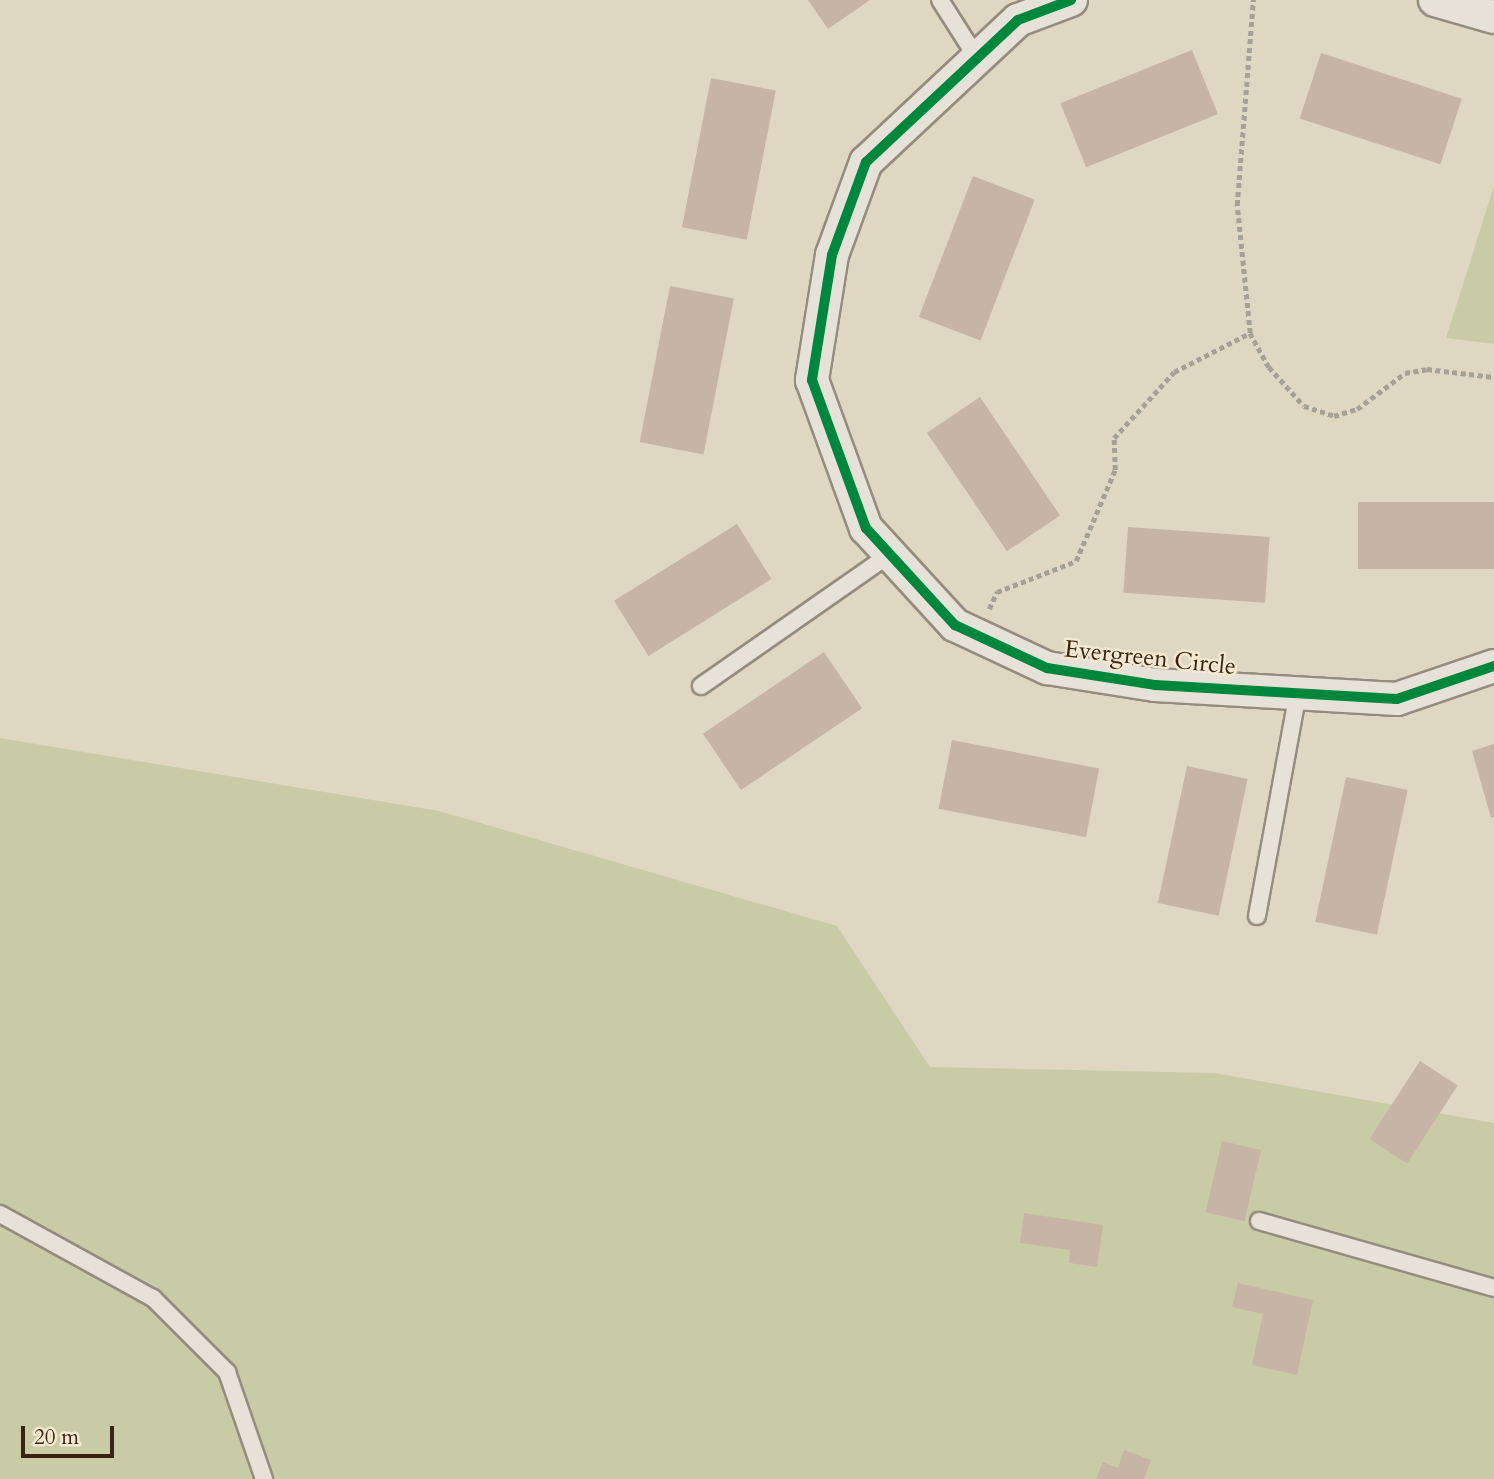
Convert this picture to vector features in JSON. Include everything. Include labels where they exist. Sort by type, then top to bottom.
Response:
[{"type":"street","name":"Evergreen Circle","points":[[1071,0],[1018,20],[866,162],[832,255],[812,380],[866,528],[955,625],[1046,668],[1155,685],[1397,699],[1494,666]]},
{"type":"street","points":[[1435,0],[1494,17]]},
{"type":"lane","points":[[940,0],[977,58]]},
{"type":"lane","points":[[701,686],[890,554]]},
{"type":"lane","points":[[1257,916],[1298,693]]},
{"type":"lane","points":[[0,1214],[153,1298],[228,1372],[264,1479]]},
{"type":"lane","points":[[1259,1221],[1494,1289]]},
{"type":"path","points":[[1253,0],[1237,205],[1250,334],[1269,367],[1304,406],[1334,416],[1357,409],[1405,373],[1427,369],[1494,377]]},
{"type":"path","points":[[975,634],[997,592],[1076,561],[1115,470],[1114,438],[1174,372],[1250,334]]},
{"type":"green space","points":[[1494,186],[1494,344],[1446,338]]},
{"type":"green space","points":[[0,738],[439,811],[837,926],[930,1067],[1215,1073],[1494,1123],[1494,1479],[0,1479]]},
{"type":"building","points":[[808,0],[870,0],[828,29]]},
{"type":"building","points":[[1192,50],[1218,114],[1086,167],[1060,103]]},
{"type":"building","points":[[1321,53],[1462,99],[1440,164],[1300,119]]},
{"type":"building","points":[[711,78],[776,91],[747,240],[682,227]]},
{"type":"building","points":[[973,176],[1035,200],[981,341],[919,317]]},
{"type":"building","points":[[670,286],[734,298],[703,454],[640,442]]},
{"type":"building","points":[[980,397],[1060,516],[1007,551],[927,433]]},
{"type":"building","points":[[1358,502],[1494,502],[1494,569],[1358,569]]},
{"type":"building","points":[[737,524],[771,579],[648,656],[614,601]]},
{"type":"building","points":[[1128,527],[1270,537],[1265,603],[1123,593]]},
{"type":"building","points":[[824,652],[862,708],[741,790],[703,734]]},
{"type":"building","points":[[952,740],[1099,769],[1086,837],[939,809]]},
{"type":"building","points":[[1494,744],[1494,817],[1491,818],[1472,751]]},
{"type":"building","points":[[1187,766],[1248,779],[1219,916],[1158,903]]},
{"type":"building","points":[[1346,777],[1408,790],[1377,935],[1315,922]]},
{"type":"building","points":[[1420,1061],[1458,1086],[1407,1164],[1369,1139]]},
{"type":"building","points":[[1222,1141],[1261,1150],[1245,1221],[1206,1212]]},
{"type":"building","points":[[1024,1213],[1103,1225],[1097,1267],[1069,1263],[1070,1250],[1020,1243]]},
{"type":"building","points":[[1238,1283],[1313,1300],[1297,1375],[1252,1365],[1263,1314],[1232,1307]]},
{"type":"building","points":[[1124,1450],[1151,1460],[1144,1479],[1096,1479],[1103,1462],[1118,1468]]},
{"type":"cycle path","points":[[1071,0],[1018,20],[866,162],[832,255],[812,380],[866,528],[955,625],[1047,668],[1155,685],[1397,699],[1494,666]]}]
